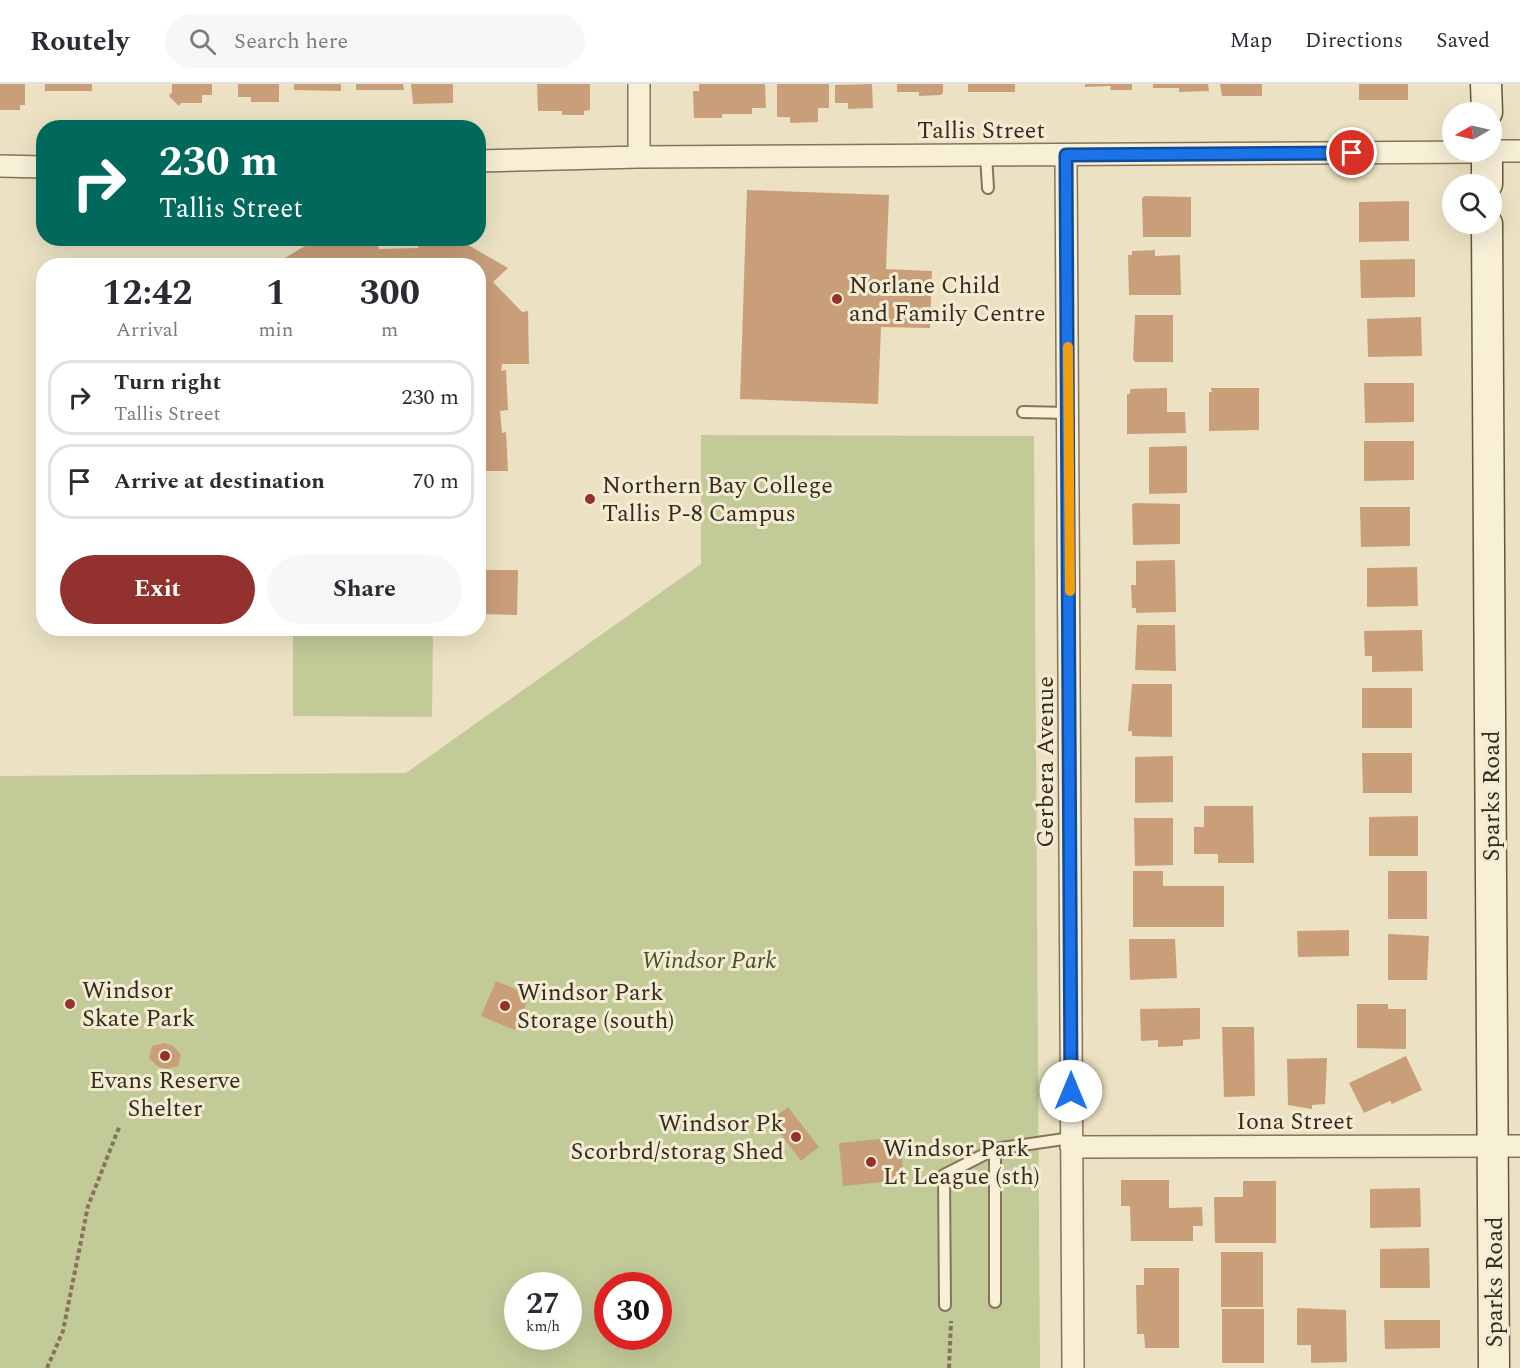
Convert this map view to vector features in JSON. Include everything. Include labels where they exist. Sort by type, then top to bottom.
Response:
[{"type":"street","points":[[639,84],[639,157]]},
{"type":"street","points":[[1486,84],[1487,102]]},
{"type":"street","name":"Tallis Street","points":[[1502,152],[1520,151]]},
{"type":"street","name":"Tallis Street","points":[[486,161],[639,157],[1442,152]]},
{"type":"street","name":"Gerbera Avenue","points":[[1066,155],[1073,1368]]},
{"type":"street","points":[[0,166],[36,167]]},
{"type":"street","name":"Sparks Road","points":[[1487,234],[1507,1146],[1494,1368]]},
{"type":"street","name":"Iona Street","points":[[1071,1143],[1507,1146]]},
{"type":"lane","points":[[986,155],[988,188]]},
{"type":"lane","points":[[1023,412],[1069,413]]},
{"type":"lane","points":[[948,1310],[944,1175],[995,1149],[1071,1143]]},
{"type":"lane","points":[[995,1149],[995,1302]]},
{"type":"path","points":[[48,1368],[63,1331],[88,1206],[120,1125]]},
{"type":"path","points":[[948,1310],[949,1368]]},
{"type":"green space","name":"Windsor Park","points":[[701,435],[1034,436],[1040,1368],[0,1368],[0,776],[406,773],[701,564]]},
{"type":"green space","points":[[293,636],[433,636],[432,717],[293,716]]},
{"type":"building","points":[[0,84],[25,84],[25,105],[20,105],[20,110],[0,110]]},
{"type":"building","points":[[45,84],[92,84],[92,91],[45,91]]},
{"type":"building","points":[[172,84],[212,84],[212,95],[202,95],[202,103],[181,103],[179,106],[169,96],[172,92]]},
{"type":"building","points":[[238,84],[279,84],[279,102],[251,102],[251,97],[238,97]]},
{"type":"building","points":[[294,84],[341,84],[341,91],[294,90]]},
{"type":"building","points":[[356,84],[403,84],[404,90],[356,90]]},
{"type":"building","points":[[411,84],[453,84],[453,103],[413,104]]},
{"type":"building","points":[[537,84],[590,84],[590,110],[584,111],[584,115],[562,115],[562,111],[538,111]]},
{"type":"building","points":[[699,84],[765,84],[766,108],[752,108],[752,114],[722,114],[722,118],[694,118],[693,91],[699,91]]},
{"type":"building","points":[[777,84],[829,84],[829,108],[818,108],[818,122],[790,123],[790,117],[777,117]]},
{"type":"building","points":[[872,84],[873,108],[848,109],[848,103],[835,103],[835,85]]},
{"type":"building","points":[[897,84],[943,84],[943,93],[919,96],[919,92],[897,92]]},
{"type":"building","points":[[968,84],[1015,84],[1015,92],[968,92]]},
{"type":"building","points":[[1085,84],[1132,84],[1132,90],[1110,90],[1111,86],[1085,87]]},
{"type":"building","points":[[1153,84],[1208,84],[1209,91],[1179,92],[1179,88],[1153,88]]},
{"type":"building","points":[[1220,84],[1262,84],[1262,96],[1222,96]]},
{"type":"building","points":[[1359,84],[1408,84],[1408,100],[1359,100]]},
{"type":"building","name":"Norlane Child and Family Centre","points":[[747,190],[889,195],[886,269],[932,271],[930,328],[881,327],[878,404],[740,399]]},
{"type":"building","points":[[1145,196],[1191,197],[1191,237],[1143,237],[1142,198]]},
{"type":"building","points":[[1409,201],[1409,241],[1359,242],[1359,202]]},
{"type":"building","points":[[305,246],[378,246],[379,249],[470,246],[508,268],[493,282],[522,312],[528,311],[529,364],[502,364],[501,371],[506,370],[508,410],[500,411],[502,433],[506,432],[508,471],[486,471],[486,258],[285,258]]},
{"type":"building","points":[[1155,250],[1155,256],[1180,255],[1181,295],[1129,295],[1128,255],[1132,255],[1132,251]]},
{"type":"building","points":[[1415,259],[1415,297],[1361,298],[1360,260]]},
{"type":"building","points":[[1135,315],[1173,315],[1173,362],[1135,362],[1133,359]]},
{"type":"building","points":[[1421,317],[1422,356],[1368,357],[1367,319]]},
{"type":"building","points":[[1364,383],[1414,383],[1414,422],[1365,423]]},
{"type":"building","points":[[1167,388],[1167,412],[1185,412],[1186,433],[1127,434],[1127,394],[1130,394],[1130,389]]},
{"type":"building","points":[[1211,388],[1259,388],[1259,430],[1209,431],[1209,392],[1212,392]]},
{"type":"building","points":[[1364,441],[1414,441],[1414,480],[1364,481]]},
{"type":"building","points":[[1187,446],[1187,493],[1149,494],[1149,447]]},
{"type":"building","points":[[1135,503],[1180,504],[1180,544],[1133,545],[1132,505]]},
{"type":"building","points":[[1360,507],[1410,507],[1410,546],[1361,547]]},
{"type":"building","points":[[1175,560],[1176,612],[1136,613],[1136,608],[1132,608],[1131,585],[1136,585],[1136,561]]},
{"type":"building","points":[[1417,567],[1418,606],[1367,607],[1367,568]]},
{"type":"building","points":[[486,570],[518,570],[517,615],[486,614]]},
{"type":"building","points":[[1137,625],[1175,625],[1176,671],[1135,670]]},
{"type":"building","points":[[1422,630],[1423,671],[1372,672],[1372,656],[1365,656],[1364,631]]},
{"type":"building","points":[[1132,684],[1172,684],[1172,737],[1132,736],[1132,731],[1128,731]]},
{"type":"building","points":[[1362,688],[1412,688],[1412,728],[1362,728]]},
{"type":"building","points":[[1362,753],[1412,753],[1412,793],[1363,793]]},
{"type":"building","points":[[1173,756],[1173,802],[1135,803],[1135,757]]},
{"type":"building","points":[[1204,806],[1253,806],[1254,863],[1218,863],[1218,854],[1194,854],[1194,827],[1204,827]]},
{"type":"building","points":[[1418,816],[1418,856],[1369,856],[1369,817]]},
{"type":"building","points":[[1134,818],[1173,818],[1173,865],[1135,866]]},
{"type":"building","points":[[1133,871],[1163,871],[1163,886],[1224,886],[1224,927],[1133,927]]},
{"type":"building","points":[[1388,871],[1427,871],[1427,919],[1388,919]]},
{"type":"building","points":[[1349,930],[1349,956],[1298,957],[1297,931]]},
{"type":"building","points":[[1388,934],[1429,936],[1427,980],[1388,980]]},
{"type":"building","points":[[1129,939],[1175,939],[1177,978],[1130,980]]},
{"type":"building","name":"Windsor Park Storage (south)","points":[[496,981],[530,995],[515,1030],[481,1016]]},
{"type":"building","points":[[1357,1004],[1388,1004],[1388,1009],[1406,1009],[1406,1049],[1357,1048]]},
{"type":"building","points":[[1200,1008],[1200,1039],[1183,1040],[1183,1046],[1158,1047],[1158,1040],[1141,1041],[1140,1009]]},
{"type":"building","points":[[1222,1027],[1254,1027],[1255,1096],[1224,1097]]},
{"type":"building","name":"Evans Reserve Shelter","points":[[164,1043],[173,1046],[181,1055],[178,1066],[166,1069],[157,1066],[149,1058],[152,1046]]},
{"type":"building","points":[[1406,1056],[1422,1090],[1392,1104],[1390,1101],[1364,1113],[1349,1083]]},
{"type":"building","points":[[1327,1058],[1325,1104],[1312,1105],[1312,1109],[1288,1105],[1287,1059]]},
{"type":"building","name":"Windsor Pk Scorbrd/storag Shed","points":[[788,1107],[819,1147],[801,1161],[770,1120]]},
{"type":"building","name":"Windsor Park Lt League (sth)","points":[[900,1137],[904,1180],[843,1186],[839,1143]]},
{"type":"building","points":[[1121,1180],[1169,1180],[1169,1208],[1202,1207],[1203,1226],[1193,1226],[1193,1241],[1131,1241],[1130,1206],[1121,1206]]},
{"type":"building","points":[[1243,1181],[1276,1181],[1276,1243],[1215,1243],[1214,1197],[1243,1197]]},
{"type":"building","points":[[1420,1188],[1421,1227],[1370,1228],[1370,1189]]},
{"type":"building","points":[[1429,1248],[1430,1288],[1380,1288],[1380,1249]]},
{"type":"building","points":[[1221,1252],[1263,1252],[1263,1307],[1221,1307]]},
{"type":"building","points":[[1144,1268],[1179,1268],[1179,1348],[1145,1348],[1144,1334],[1137,1334],[1136,1285],[1144,1285]]},
{"type":"building","points":[[1297,1308],[1346,1310],[1347,1362],[1311,1363],[1311,1345],[1297,1345]]},
{"type":"building","points":[[1222,1309],[1264,1309],[1264,1363],[1222,1363]]},
{"type":"building","points":[[1384,1320],[1440,1320],[1440,1348],[1385,1349]]},
{"type":"slow traffic","points":[[1068,347],[1070,591]]},
{"type":"place","name":"Norlane Child and Family Centre","points":[[837,299]]},
{"type":"place","name":"Northern Bay College Tallis P-8 Campus","points":[[590,499]]},
{"type":"place","name":"Windsor Skate Park","points":[[70,1004]]},
{"type":"place","name":"Windsor Park Storage (south)","points":[[505,1006]]},
{"type":"place","name":"Evans Reserve Shelter","points":[[165,1056]]},
{"type":"place","name":"Windsor Pk Scorbrd/storag Shed","points":[[796,1137]]},
{"type":"place","name":"Windsor Park Lt League (sth)","points":[[871,1162]]},
{"type":"route","points":[[1071,1091],[1066,155],[1352,153]]}]
